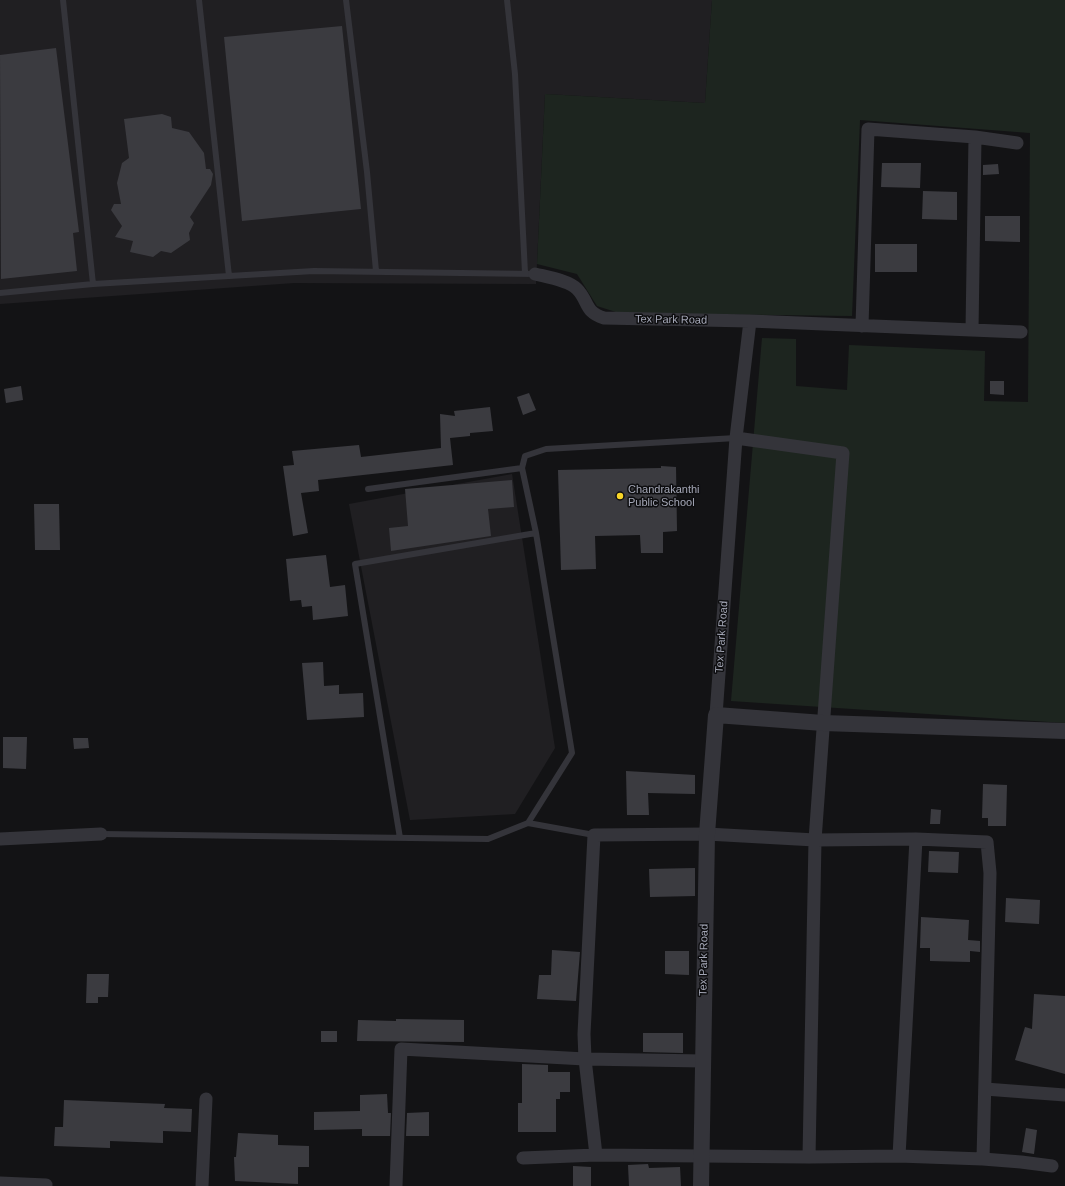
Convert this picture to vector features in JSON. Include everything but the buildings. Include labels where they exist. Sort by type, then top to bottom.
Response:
[{"type":"street","points":[[862,326],[868,129],[975,137],[1017,143]]},
{"type":"street","points":[[972,330],[975,137]]},
{"type":"street","name":"Tex Park Road","points":[[530,273],[572,285],[578,289],[589,311],[596,316],[612,320],[750,321],[736,438],[707,834],[701,1186]]},
{"type":"street","points":[[750,321],[1021,332]]},
{"type":"street","points":[[736,438],[843,453],[815,840],[809,1157]]},
{"type":"street","points":[[716,715],[823,723],[1065,731]]},
{"type":"street","points":[[0,839],[101,834]]},
{"type":"street","points":[[596,1155],[585,1059],[584,1034],[594,835],[707,834],[815,840],[916,839],[987,842],[990,873],[983,1159]]},
{"type":"street","points":[[899,1156],[916,839]]},
{"type":"street","points":[[396,1186],[401,1049],[585,1059],[703,1061]]},
{"type":"street","points":[[985,1089],[1065,1095]]},
{"type":"street","points":[[202,1186],[206,1099]]},
{"type":"street","points":[[523,1158],[596,1155],[809,1157],[899,1156],[983,1159],[1052,1166]]},
{"type":"street","points":[[0,1183],[46,1185]]},
{"type":"lane","points":[[63,0],[93,284]]},
{"type":"lane","points":[[199,0],[229,276]]},
{"type":"lane","points":[[346,0],[367,172],[376,271]]},
{"type":"lane","points":[[0,293],[93,284],[314,271],[530,273],[515,74],[507,0]]},
{"type":"lane","points":[[528,823],[572,752],[536,533],[522,468],[526,456],[546,449],[736,438]]},
{"type":"lane","points":[[368,489],[522,468]]},
{"type":"lane","points":[[400,838],[355,564],[536,533]]},
{"type":"lane","points":[[101,834],[488,839],[528,823],[594,835]]},
{"type":"shaded area","points":[[0,0],[712,0],[705,103],[545,94],[536,284],[294,283],[0,304]]},
{"type":"shaded area","points":[[712,0],[1065,0],[1065,723],[731,701],[762,338],[796,339],[796,386],[847,390],[849,345],[985,351],[984,401],[1028,402],[1030,133],[860,120],[852,316],[619,313],[597,306],[577,274],[537,264],[545,94],[705,103]]},
{"type":"shaded area","points":[[512,474],[555,748],[515,814],[410,820],[349,504]]},
{"type":"place","name":"Chandrakanthi Public School","points":[[620,496]]}]
